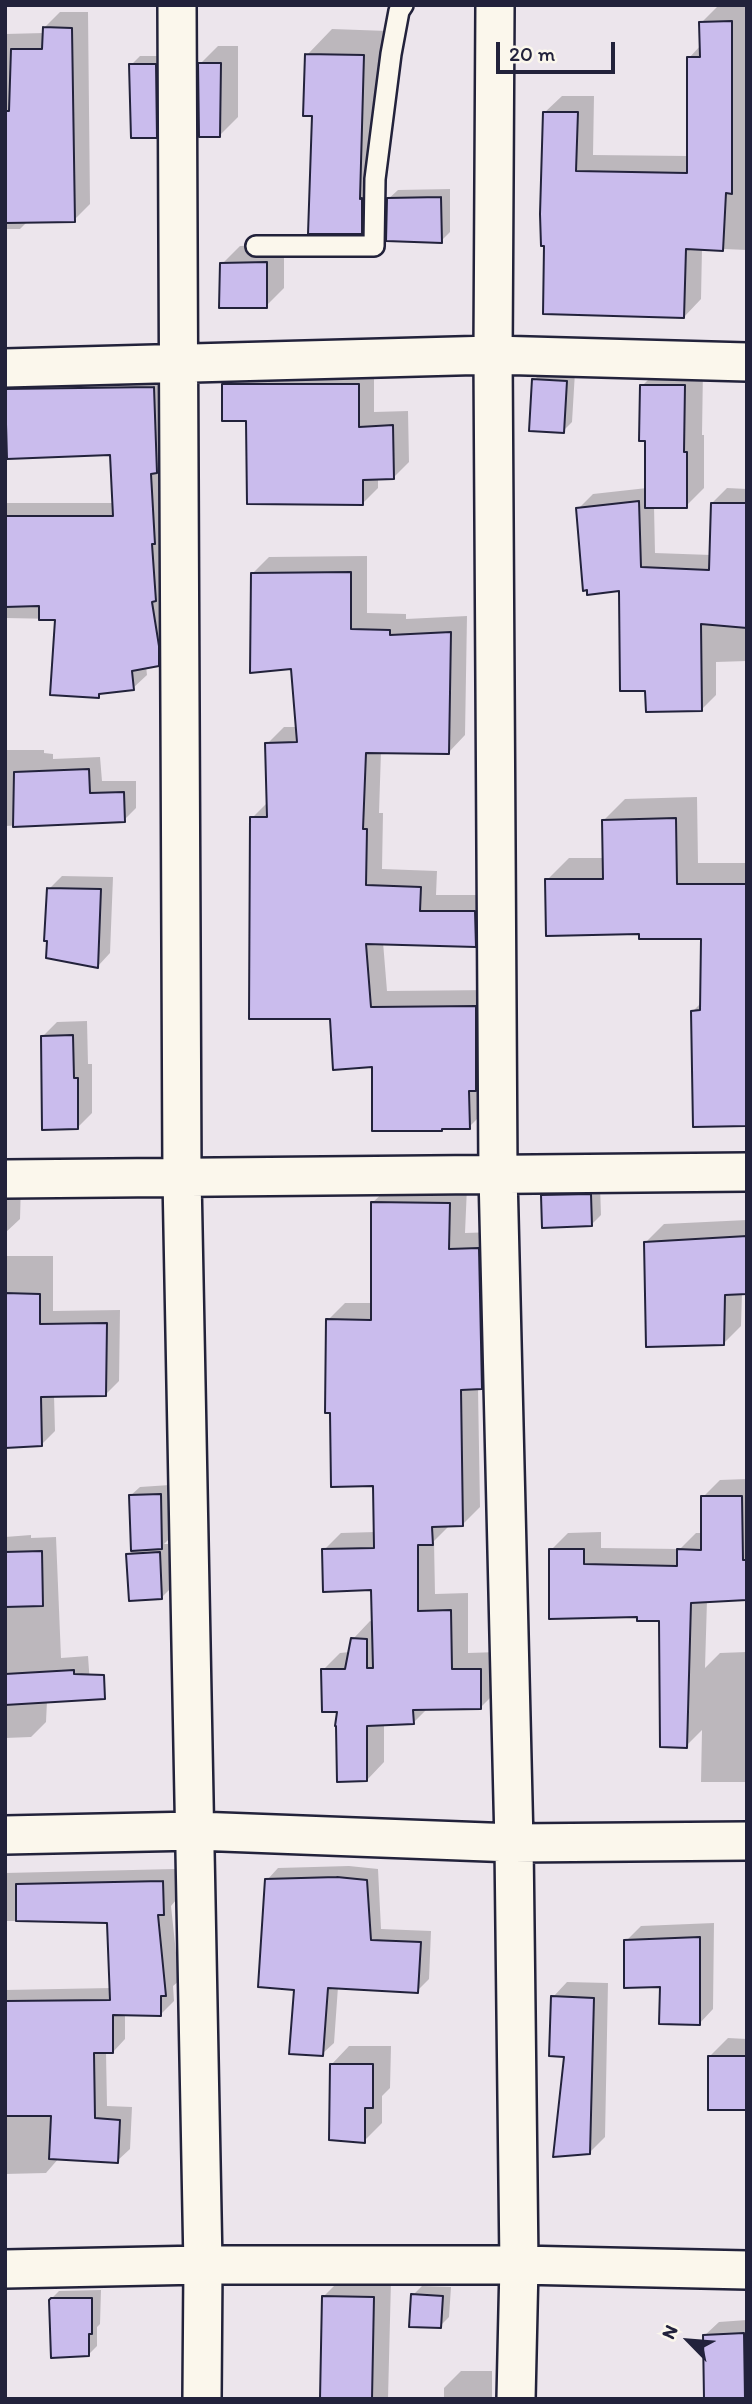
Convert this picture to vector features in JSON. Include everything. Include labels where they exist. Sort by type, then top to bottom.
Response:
[{"type":"street","points":[[177,5],[182,1177],[196,1831],[203,2264],[202,2399]]},
{"type":"street","points":[[495,5],[493,355],[498,1174],[513,1843],[519,2265],[516,2399]]},
{"type":"street","points":[[5,368],[493,355],[747,362]]},
{"type":"street","points":[[5,1179],[747,1172]]},
{"type":"street","points":[[5,1835],[196,1831],[513,1843],[747,1841]]},
{"type":"street","points":[[5,2269],[203,2264],[519,2265],[747,2270]]},
{"type":"lane","points":[[256,246],[373,246],[375,179],[391,54],[402,5]]},
{"type":"building","points":[[732,21],[732,194],[726,193],[723,251],[686,249],[684,318],[543,314],[544,246],[541,246],[540,214],[543,112],[578,112],[576,171],[687,173],[687,57],[700,57],[699,22]]},
{"type":"building","points":[[43,27],[72,28],[75,222],[5,223],[5,111],[9,111],[11,49],[42,49]]},
{"type":"building","points":[[305,54],[364,55],[360,199],[362,198],[362,234],[308,234],[312,116],[303,116]]},
{"type":"building","points":[[198,63],[221,63],[220,137],[199,137]]},
{"type":"building","points":[[129,64],[156,64],[157,138],[131,138]]},
{"type":"building","points":[[441,197],[442,243],[386,241],[387,198]]},
{"type":"building","points":[[267,262],[267,308],[219,308],[220,263]]},
{"type":"building","points":[[532,379],[567,381],[564,433],[529,431]]},
{"type":"building","points":[[222,384],[359,384],[359,427],[393,425],[394,479],[363,480],[363,505],[247,504],[246,421],[222,421]]},
{"type":"building","points":[[640,385],[685,385],[687,508],[645,508],[645,441],[639,441]]},
{"type":"building","points":[[154,387],[157,473],[151,474],[156,601],[152,602],[159,646],[159,666],[132,671],[134,690],[99,694],[99,698],[50,695],[55,620],[39,620],[39,606],[5,607],[5,516],[113,516],[110,455],[7,459],[5,389]]},
{"type":"building","points":[[639,501],[641,567],[709,570],[711,503],[747,503],[747,628],[701,624],[702,711],[646,712],[645,691],[620,691],[619,591],[587,595],[587,590],[583,591],[576,508]]},
{"type":"building","points":[[351,572],[351,629],[390,630],[390,635],[451,632],[449,754],[366,753],[363,829],[367,829],[366,885],[421,887],[420,911],[475,911],[476,947],[366,944],[371,1007],[476,1006],[476,1091],[469,1091],[470,1129],[372,1131],[372,1067],[333,1070],[330,1019],[249,1019],[250,817],[267,817],[265,743],[297,742],[291,669],[250,673],[251,573]]},
{"type":"building","points":[[89,769],[90,793],[124,792],[125,822],[13,827],[14,772]]},
{"type":"building","points":[[676,818],[677,884],[747,884],[747,1126],[693,1127],[691,1011],[700,1010],[701,939],[639,939],[639,934],[546,936],[545,879],[603,879],[602,820]]},
{"type":"building","points":[[47,888],[101,889],[98,968],[46,958],[47,941],[44,941]]},
{"type":"building","points":[[73,1035],[74,1078],[78,1078],[78,1129],[42,1130],[41,1036]]},
{"type":"building","points":[[591,1194],[592,1226],[542,1228],[541,1195]]},
{"type":"building","points":[[371,1202],[450,1203],[449,1249],[479,1248],[482,1389],[461,1390],[463,1526],[432,1527],[433,1545],[418,1545],[418,1611],[451,1610],[452,1669],[481,1669],[481,1709],[413,1710],[414,1724],[367,1726],[367,1781],[337,1782],[337,1712],[322,1712],[321,1669],[345,1669],[351,1638],[367,1639],[367,1668],[373,1668],[371,1590],[323,1592],[322,1549],[374,1548],[373,1486],[331,1487],[330,1413],[325,1413],[326,1319],[371,1320]]},
{"type":"building","points":[[747,1236],[747,1294],[725,1295],[724,1345],[646,1347],[644,1242]]},
{"type":"building","points":[[5,1293],[40,1294],[40,1324],[107,1323],[106,1396],[41,1397],[42,1446],[5,1448]]},
{"type":"building","points":[[161,1494],[162,1549],[131,1551],[129,1495]]},
{"type":"building","points":[[701,1496],[742,1496],[747,1600],[691,1603],[687,1748],[660,1747],[659,1621],[637,1621],[637,1617],[549,1619],[549,1549],[584,1549],[584,1564],[677,1566],[677,1549],[701,1550]]},
{"type":"building","points":[[42,1551],[43,1606],[5,1607],[5,1552]]},
{"type":"building","points":[[160,1552],[162,1599],[129,1601],[126,1554]]},
{"type":"building","points":[[74,1670],[74,1674],[104,1675],[105,1699],[5,1705],[5,1674]]},
{"type":"building","points":[[337,1877],[367,1880],[371,1940],[421,1942],[418,1993],[328,1988],[323,2056],[289,2054],[294,1990],[258,1987],[265,1879]]},
{"type":"building","points":[[163,1881],[164,1915],[158,1915],[166,1996],[161,1996],[161,2016],[113,2015],[113,2053],[94,2053],[95,2118],[120,2120],[118,2163],[49,2159],[51,2116],[5,2116],[5,2001],[110,2000],[107,1923],[16,1921],[16,1884]]},
{"type":"building","points":[[700,1937],[700,2025],[659,2024],[660,1987],[624,1988],[624,1940]]},
{"type":"building","points":[[551,1996],[594,1998],[590,2154],[553,2157],[564,2057],[549,2056]]},
{"type":"building","points":[[708,2056],[747,2056],[747,2110],[708,2110]]},
{"type":"building","points":[[330,2064],[373,2064],[373,2108],[365,2108],[365,2143],[329,2140]]},
{"type":"building","points":[[411,2294],[443,2296],[441,2328],[409,2327]]},
{"type":"building","points":[[322,2296],[374,2297],[372,2399],[320,2399]]},
{"type":"building","points":[[51,2298],[92,2298],[89,2356],[51,2358]]},
{"type":"building","points":[[744,2333],[745,2399],[704,2399],[703,2335]]}]
